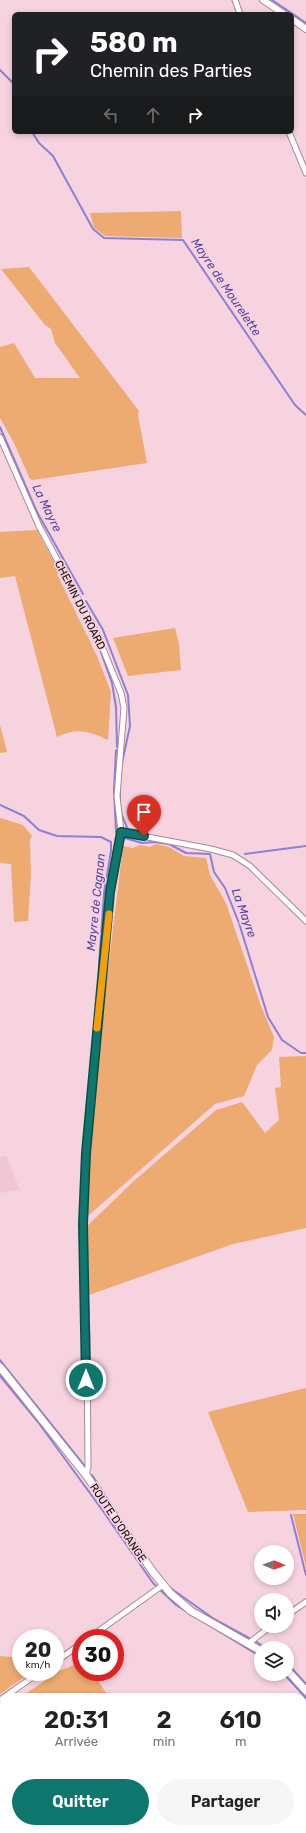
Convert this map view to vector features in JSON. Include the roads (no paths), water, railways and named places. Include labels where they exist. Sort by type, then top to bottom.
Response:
[{"type":"main road","name":"ROUTE D'ORANGE","points":[[0,1367],[86,1475],[122,1529],[163,1585],[191,1611],[254,1646]]},
{"type":"main road","points":[[294,1678],[306,1691]]},
{"type":"street","points":[[235,0],[239,12]]},
{"type":"street","points":[[263,0],[281,12]]},
{"type":"street","points":[[294,20],[306,28]]},
{"type":"street","points":[[290,134],[306,173]]},
{"type":"street","name":"CHEMIN DU ROARD","points":[[0,437],[39,526],[96,632],[120,693],[124,708],[118,796],[121,832],[110,892],[90,1092],[86,1160],[83,1224],[87,1336],[88,1467],[86,1475]]},
{"type":"street","points":[[121,832],[233,854],[250,866],[306,921]]},
{"type":"street","points":[[102,1629],[163,1585]]},
{"type":"street","points":[[294,1610],[306,1602]]},
{"type":"street","points":[[249,1643],[262,1633]]},
{"type":"street","points":[[10,1693],[27,1681]]},
{"type":"waterway","points":[[272,0],[290,12]]},
{"type":"waterway","points":[[294,15],[306,23]]},
{"type":"waterway","name":"Mayre de Mourelette","points":[[0,70],[12,82]]},
{"type":"waterway","name":"Mayre de Mourelette","points":[[33,134],[39,143],[53,156],[93,229],[104,238],[183,240],[295,405],[306,415]]},
{"type":"waterway","name":"La Mayre","points":[[0,427],[37,512],[83,594]]},
{"type":"waterway","points":[[86,601],[103,630],[128,695],[130,726],[122,763]]},
{"type":"waterway","name":"La Mayre","points":[[98,644],[112,683],[116,707],[117,747]]},
{"type":"waterway","name":"La Mayre","points":[[116,750],[114,790],[116,832]]},
{"type":"waterway","points":[[120,785],[120,801]]},
{"type":"waterway","name":"Mayre de Cagnan","points":[[0,805],[24,816],[39,830],[57,836],[101,837],[111,842],[111,851],[104,893],[99,965]]},
{"type":"waterway","points":[[121,813],[129,832]]},
{"type":"waterway","name":"La Mayre","points":[[121,837],[142,843],[154,842],[169,844],[186,853],[210,854],[214,872],[225,888],[239,923],[268,1017],[282,1040],[301,1053],[306,1053]]},
{"type":"waterway","points":[[245,854],[306,846]]},
{"type":"waterway","points":[[0,1360],[84,1465]]},
{"type":"waterway","points":[[0,1376],[38,1422],[153,1583],[176,1605],[254,1653]]},
{"type":"waterway","points":[[92,1475],[120,1518]]},
{"type":"waterway","points":[[291,1515],[306,1575]]},
{"type":"waterway","points":[[169,1587],[214,1619],[249,1638]]},
{"type":"waterway","points":[[294,1671],[306,1684]]},
{"type":"waterway","points":[[290,1681],[301,1693]]}]
